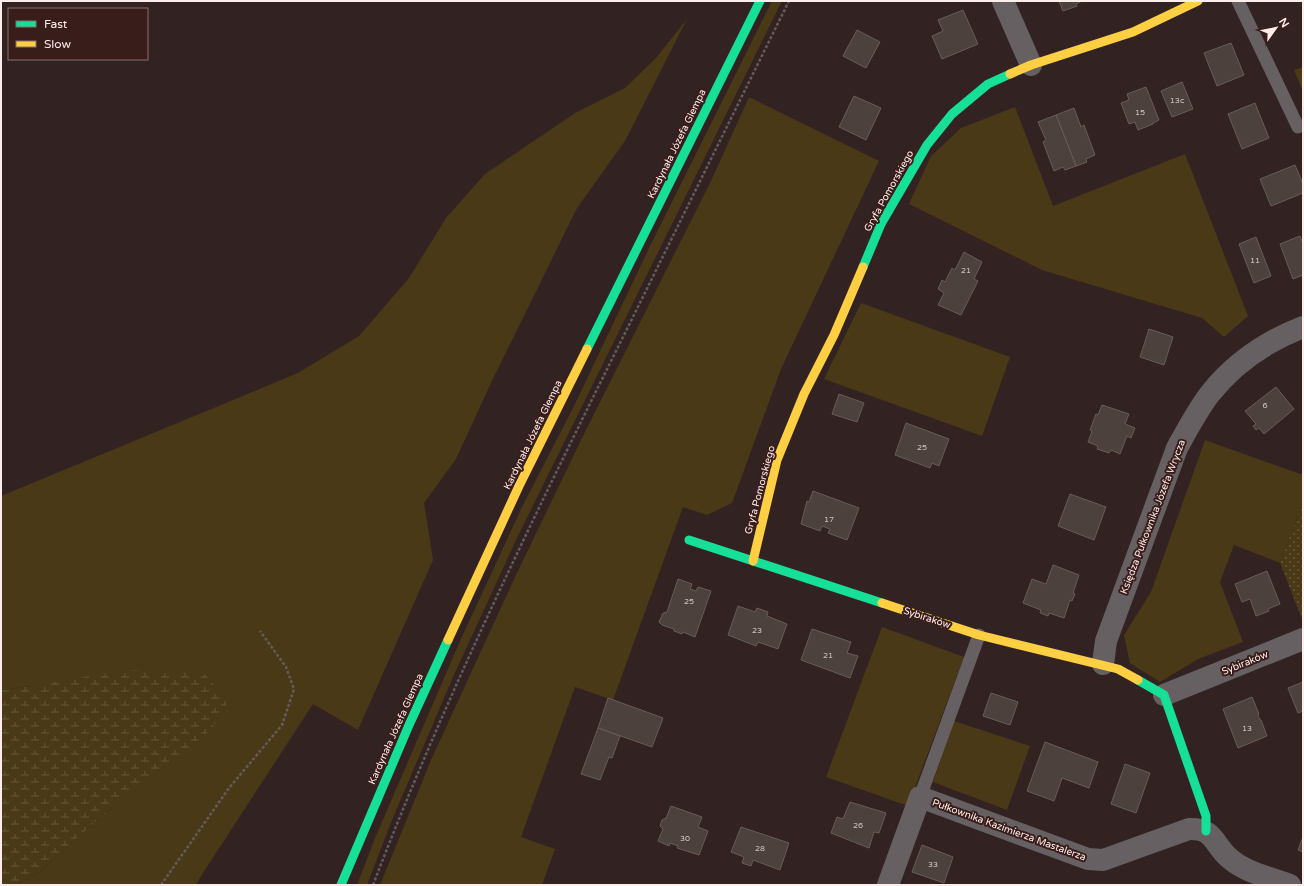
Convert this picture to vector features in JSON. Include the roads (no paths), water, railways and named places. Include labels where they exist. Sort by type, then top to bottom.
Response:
[{"type":"street","name":"Kardynała Józefa Glempa","points":[[341,885],[409,725],[519,486],[760,1]]},
{"type":"street","points":[[1003,1],[1030,65]]},
{"type":"street","name":"Gryfa Pomorskiego","points":[[753,561],[777,460],[804,394],[834,334],[881,224],[928,145],[952,114],[988,84],[1030,65],[1133,32],[1198,1]]},
{"type":"street","name":"Księdza Pułkownika Józefa Wrycza","points":[[1103,664],[1106,641],[1178,448],[1188,427],[1209,395],[1235,368],[1278,338],[1303,327]]},
{"type":"street","name":"Sybiraków","points":[[689,540],[979,635],[1103,664],[1118,669],[1164,695],[1303,640]]},
{"type":"street","points":[[1164,695],[1206,816],[1206,831],[1215,839],[1226,856],[1235,863],[1290,885]]},
{"type":"street","points":[[888,885],[920,797]]},
{"type":"street","name":"Pułkownika Kazimierza Mastalerza","points":[[920,797],[1088,860],[1103,860],[1189,829],[1197,828],[1206,831]]},
{"type":"lane","points":[[1238,1],[1298,127]]},
{"type":"lane","points":[[920,797],[979,635]]}]
